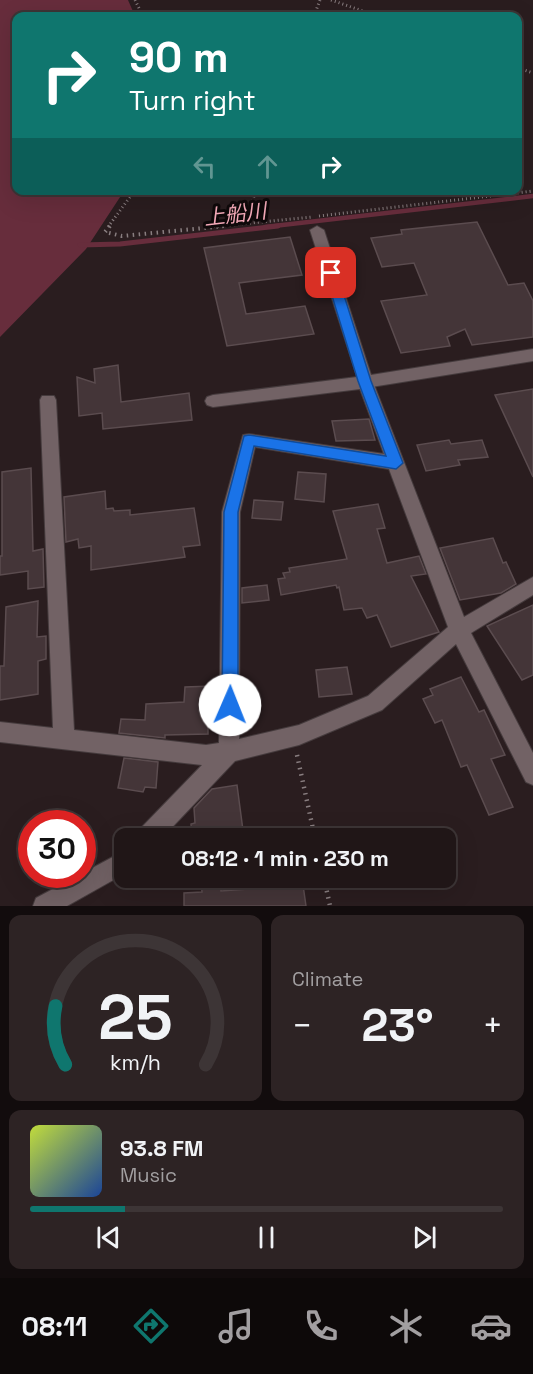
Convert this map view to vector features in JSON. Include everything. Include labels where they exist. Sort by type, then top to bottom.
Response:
[{"type":"street","points":[[317,230],[365,381],[459,630],[533,775]]},
{"type":"street","points":[[213,401],[365,381],[533,355]]},
{"type":"street","points":[[48,400],[64,740]]},
{"type":"street","points":[[157,828],[229,752],[231,512],[249,440],[396,463]]},
{"type":"street","points":[[0,732],[206,755],[293,737],[375,703],[459,630],[533,585]]},
{"type":"street","points":[[44,906],[114,868]]},
{"type":"path","points":[[331,0],[365,12]]},
{"type":"path","points":[[131,195],[105,232],[123,236],[498,195]]},
{"type":"path","points":[[245,224],[254,195]]},
{"type":"path","points":[[293,737],[313,828]]},
{"type":"path","points":[[326,888],[330,906]]},
{"type":"shaded area","points":[[0,0],[128,0],[133,12],[12,12],[12,195],[121,195],[86,249],[0,337]]},
{"type":"building","points":[[477,222],[508,285],[524,283],[533,301],[533,337],[472,345],[465,329],[447,337],[450,346],[401,353],[381,301],[427,295],[414,263],[382,267],[371,238],[402,234],[401,230]]},
{"type":"building","points":[[290,237],[302,275],[239,283],[246,314],[305,306],[314,334],[227,346],[204,248]]},
{"type":"building","points":[[118,365],[121,402],[189,393],[192,420],[103,429],[102,413],[79,416],[77,377],[95,383],[94,369]]},
{"type":"building","points":[[533,389],[533,477],[495,395]]},
{"type":"building","points":[[369,419],[375,440],[336,441],[332,421]]},
{"type":"building","points":[[449,440],[451,444],[482,440],[488,457],[458,460],[460,465],[426,471],[417,445]]},
{"type":"building","points":[[31,468],[33,551],[43,549],[44,587],[28,589],[28,571],[0,575],[2,472]]},
{"type":"building","points":[[298,472],[326,474],[324,502],[295,499]]},
{"type":"building","points":[[105,491],[106,509],[130,510],[130,515],[194,508],[200,545],[183,547],[185,557],[91,570],[91,546],[79,548],[78,539],[66,542],[64,497]]},
{"type":"building","points":[[254,500],[283,502],[281,520],[252,518]]},
{"type":"building","points":[[378,504],[385,528],[377,529],[387,563],[419,556],[426,574],[411,576],[439,632],[391,647],[377,615],[367,618],[362,608],[344,610],[339,587],[337,588],[336,585],[281,595],[278,579],[285,578],[283,573],[290,572],[289,568],[347,559],[333,511]]},
{"type":"building","points":[[493,538],[503,563],[506,562],[516,584],[501,593],[460,600],[440,548]]},
{"type":"building","points":[[267,585],[269,600],[242,603],[242,588]]},
{"type":"building","points":[[38,601],[37,637],[46,636],[46,659],[38,661],[38,694],[0,700],[0,666],[4,666],[6,607]]},
{"type":"building","points":[[533,605],[533,675],[522,680],[487,626]]},
{"type":"building","points":[[347,667],[352,694],[319,697],[316,670]]},
{"type":"building","points":[[461,677],[479,712],[484,710],[505,755],[491,759],[513,807],[489,815],[467,765],[461,767],[442,720],[435,723],[423,699],[433,695],[430,689]]},
{"type":"building","points":[[212,686],[211,726],[208,726],[208,734],[165,735],[165,738],[119,733],[121,719],[145,720],[146,704],[184,702],[185,687]]},
{"type":"building","points":[[124,758],[158,762],[156,788],[145,787],[143,792],[118,788]]},
{"type":"building","points":[[237,785],[243,828],[191,828],[191,824],[195,823],[194,808],[212,789]]},
{"type":"building","points":[[202,888],[221,888],[221,891],[303,888],[306,906],[184,906],[184,893],[202,892]]},
{"type":"waterway","name":"上船川","points":[[265,227],[533,196]]},
{"type":"waterway","name":"上船川","points":[[80,245],[120,244],[278,226]]},
{"type":"route","points":[[230,705],[231,512],[249,440],[396,463],[365,381],[331,273]]}]
